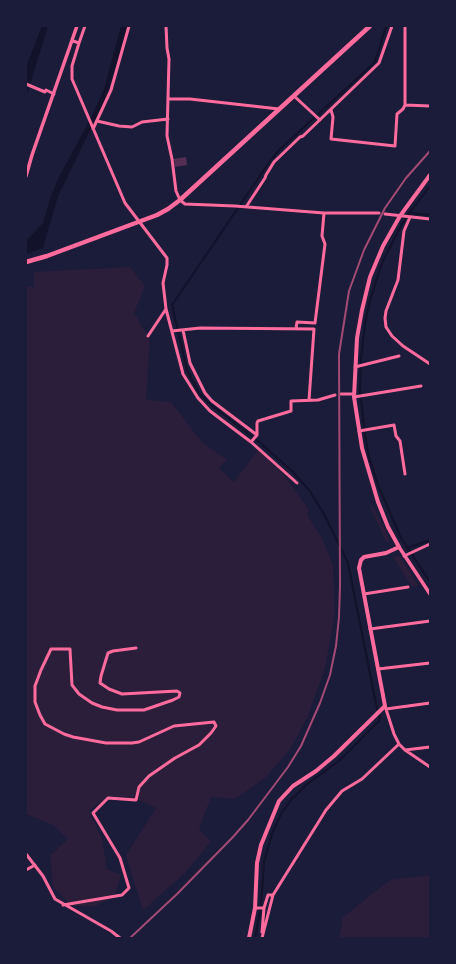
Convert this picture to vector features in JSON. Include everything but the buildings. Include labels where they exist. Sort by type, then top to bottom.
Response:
[{"type":"main road","points":[[26,262],[47,256],[162,212],[180,200],[370,26]]},
{"type":"main road","points":[[249,938],[260,908],[257,863],[262,845],[279,801],[293,786],[316,771],[334,756],[384,707],[359,568],[361,560],[367,555],[386,552],[399,547],[388,527],[378,502],[362,448],[362,430],[357,396],[358,331],[370,278],[383,246],[405,217],[430,175]]},
{"type":"street","points":[[26,176],[77,26]]},
{"type":"street","points":[[85,26],[72,66],[72,79],[125,204],[167,258],[163,283],[166,309],[173,331],[181,368],[204,405],[252,442],[297,483]]},
{"type":"street","points":[[93,129],[111,90],[129,26]]},
{"type":"street","points":[[166,26],[167,48],[170,59],[167,136],[172,159],[176,191],[180,200],[185,204],[235,206],[324,213],[379,213]]},
{"type":"street","points":[[244,207],[265,178],[274,162],[331,110],[379,63],[392,26]]},
{"type":"street","points":[[331,110],[333,117],[331,139],[395,146],[396,114],[403,109],[405,105],[404,26]]},
{"type":"street","points":[[73,41],[79,43]]},
{"type":"street","points":[[26,84],[54,94]]},
{"type":"street","points":[[294,96],[319,120]]},
{"type":"street","points":[[168,99],[190,99],[279,109]]},
{"type":"street","points":[[405,105],[430,106]]},
{"type":"street","points":[[97,121],[119,126],[132,127],[142,122],[168,119]]},
{"type":"street","points":[[296,328],[297,322],[315,323],[325,244],[322,236],[324,213]]},
{"type":"street","points":[[385,214],[430,219]]},
{"type":"street","points":[[405,217],[398,280],[386,311],[386,327],[392,336],[403,346],[430,364]]},
{"type":"street","points":[[148,336],[166,309]]},
{"type":"street","points":[[173,331],[200,328],[314,329],[309,400]]},
{"type":"street","points":[[182,330],[195,377],[208,397],[257,435]]},
{"type":"street","points":[[358,366],[399,356]]},
{"type":"street","points":[[341,394],[357,396],[421,386]]},
{"type":"street","points":[[252,442],[257,435],[256,423],[258,421],[291,411],[291,401],[318,400],[335,394]]},
{"type":"street","points":[[221,418],[226,412]]},
{"type":"street","points":[[362,430],[394,425],[396,436],[400,441],[405,474]]},
{"type":"street","points":[[404,556],[430,544]]},
{"type":"street","points":[[399,547],[430,594]]},
{"type":"street","points":[[364,594],[408,587]]},
{"type":"street","points":[[370,629],[430,621]]},
{"type":"street","points":[[63,905],[122,895],[129,888],[120,858],[93,813],[108,798],[136,800],[139,787],[149,776],[199,745],[216,726],[214,722],[174,726],[139,742],[106,743],[73,737],[45,724],[35,702],[35,686],[51,649],[70,648],[72,685],[79,694],[92,703],[102,707],[117,710],[144,710],[179,697],[180,693],[177,691],[122,694],[109,689],[100,683],[108,653],[136,648]]},
{"type":"street","points":[[378,669],[430,663]]},
{"type":"street","points":[[430,703],[384,707],[399,744],[405,750],[430,767]]},
{"type":"street","points":[[262,938],[273,895],[326,810],[342,791],[362,779],[399,744]]},
{"type":"street","points":[[405,750],[430,747]]},
{"type":"street","points":[[26,854],[43,876],[55,899],[63,905],[111,931],[120,938]]},
{"type":"street","points":[[26,870],[34,864]]},
{"type":"street","points":[[262,938],[260,908],[268,895],[273,895]]},
{"type":"shaded area","points":[[42,26],[48,26],[26,97],[26,67]]},
{"type":"shaded area","points":[[121,26],[128,26],[106,98],[58,196],[43,248],[26,254],[26,241],[43,223],[51,196],[59,177],[93,114],[104,89]]},
{"type":"shaded area","points":[[130,267],[145,286],[134,313],[150,339],[146,400],[171,402],[201,441],[227,460],[219,468],[234,482],[258,450],[281,471],[309,510],[307,515],[322,538],[333,565],[335,614],[325,668],[308,716],[290,749],[266,777],[235,799],[211,797],[199,829],[211,841],[185,873],[143,910],[126,855],[156,808],[134,798],[107,797],[89,811],[102,839],[107,869],[121,875],[115,895],[96,906],[72,906],[53,887],[50,856],[68,839],[53,825],[26,814],[26,287],[34,287],[34,272]]},
{"type":"shaded area","points":[[370,506],[372,506],[380,519],[390,540],[388,542],[386,542]]},
{"type":"shaded area","points":[[400,556],[418,585],[412,587],[393,557]]},
{"type":"shaded area","points":[[430,875],[430,938],[339,938],[343,917],[390,880]]},
{"type":"waterway","points":[[255,938],[261,905],[264,862],[272,834],[281,814],[291,800],[307,784],[339,761],[379,721],[380,717],[376,704],[348,563],[325,516],[310,491],[292,471],[258,441],[210,404],[199,393],[187,370],[172,305],[279,150],[374,63],[386,26]]},
{"type":"waterway","points":[[430,186],[404,220],[383,261],[376,281],[365,324],[361,358],[360,391],[369,457],[378,485],[401,538],[430,582]]},
{"type":"waterway","points":[[409,213],[430,215]]},
{"type":"waterway","points":[[408,548],[430,540]]},
{"type":"railway","points":[[130,938],[177,894],[248,820],[288,767],[301,746],[320,703],[330,675],[336,646],[339,617],[339,354],[349,291],[364,250],[385,208],[406,178],[430,151]]}]
